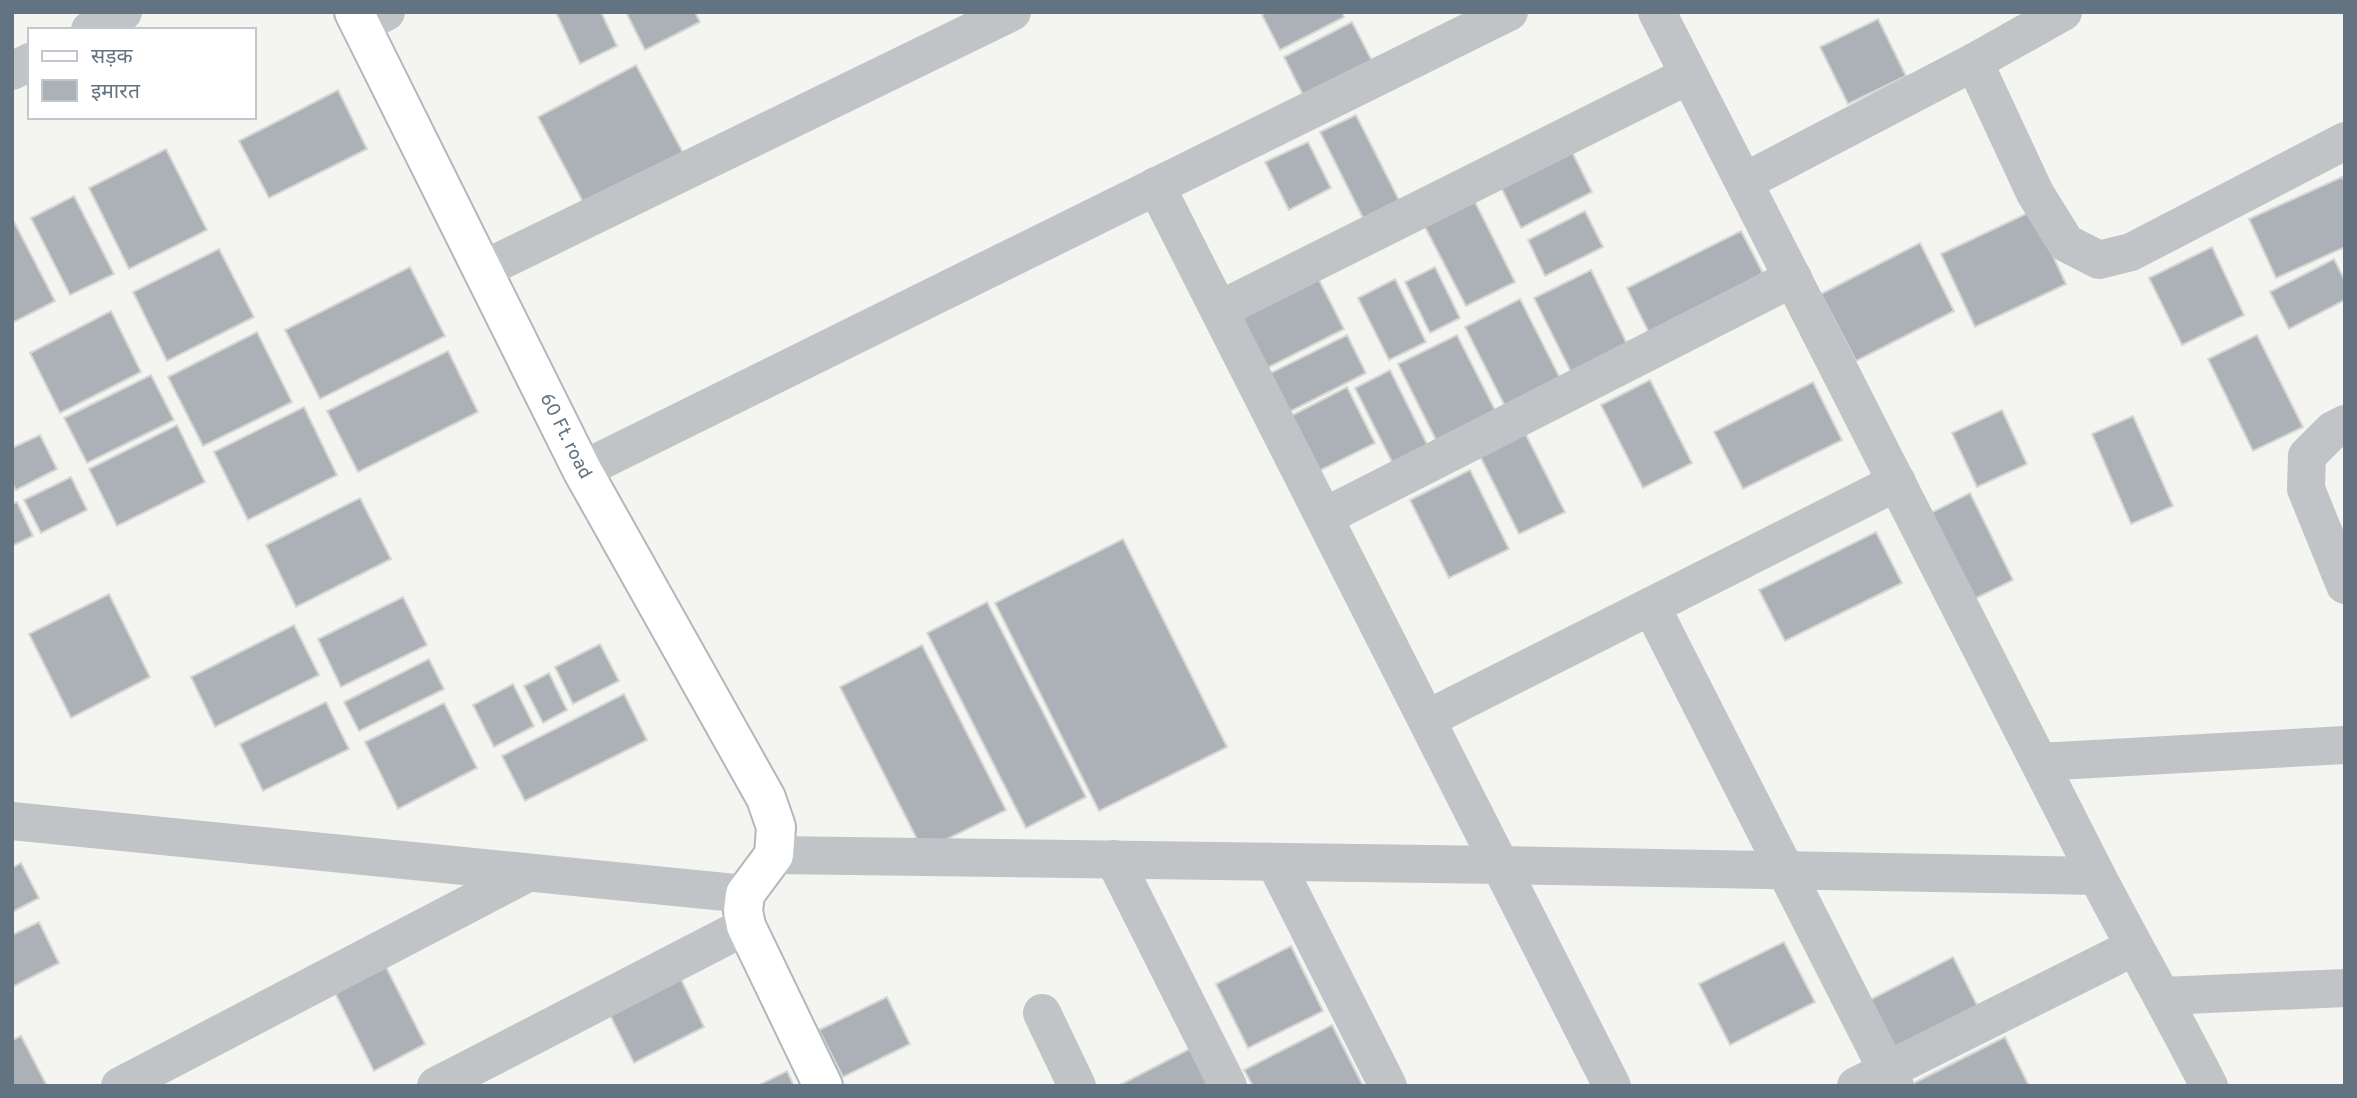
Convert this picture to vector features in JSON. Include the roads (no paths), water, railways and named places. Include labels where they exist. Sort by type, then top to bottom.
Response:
[{"type":"street","points":[[94,28],[123,12]]},
{"type":"street","points":[[482,270],[1012,12]]},
{"type":"street","points":[[582,470],[1509,12]]},
{"type":"street","points":[[1657,12],[2134,947],[2164,996],[2209,1086]]},
{"type":"street","points":[[1744,182],[1974,62],[2063,12]]},
{"type":"street","name":"60 Ft. road","points":[[367,17],[482,270],[582,470],[766,798],[776,827],[774,855]]},
{"type":"street","points":[[1974,62],[2035,193],[2066,243],[2099,260],[2131,251],[2345,142]]},
{"type":"street","points":[[12,71],[28,63]]},
{"type":"street","points":[[1219,310],[1689,75]]},
{"type":"street","points":[[1156,186],[1612,1086]]},
{"type":"street","points":[[1324,517],[1793,278]]},
{"type":"street","points":[[2345,424],[2333,430],[2307,456],[2306,489],[2345,584]]},
{"type":"street","points":[[1427,719],[1896,482]]},
{"type":"street","points":[[1651,606],[1785,870],[1879,1081],[2134,947]]},
{"type":"street","points":[[2039,762],[2345,746]]},
{"type":"street","points":[[12,821],[526,873],[746,910]]},
{"type":"street","points":[[436,1086],[746,910],[774,855],[2098,876]]},
{"type":"street","points":[[1114,859],[1228,1086]]},
{"type":"street","points":[[1275,862],[1388,1086]]},
{"type":"street","points":[[120,1086],[526,873]]},
{"type":"street","points":[[746,910],[823,1086]]},
{"type":"street","points":[[2164,996],[2345,988]]},
{"type":"street","points":[[1042,1013],[1077,1086]]}]
